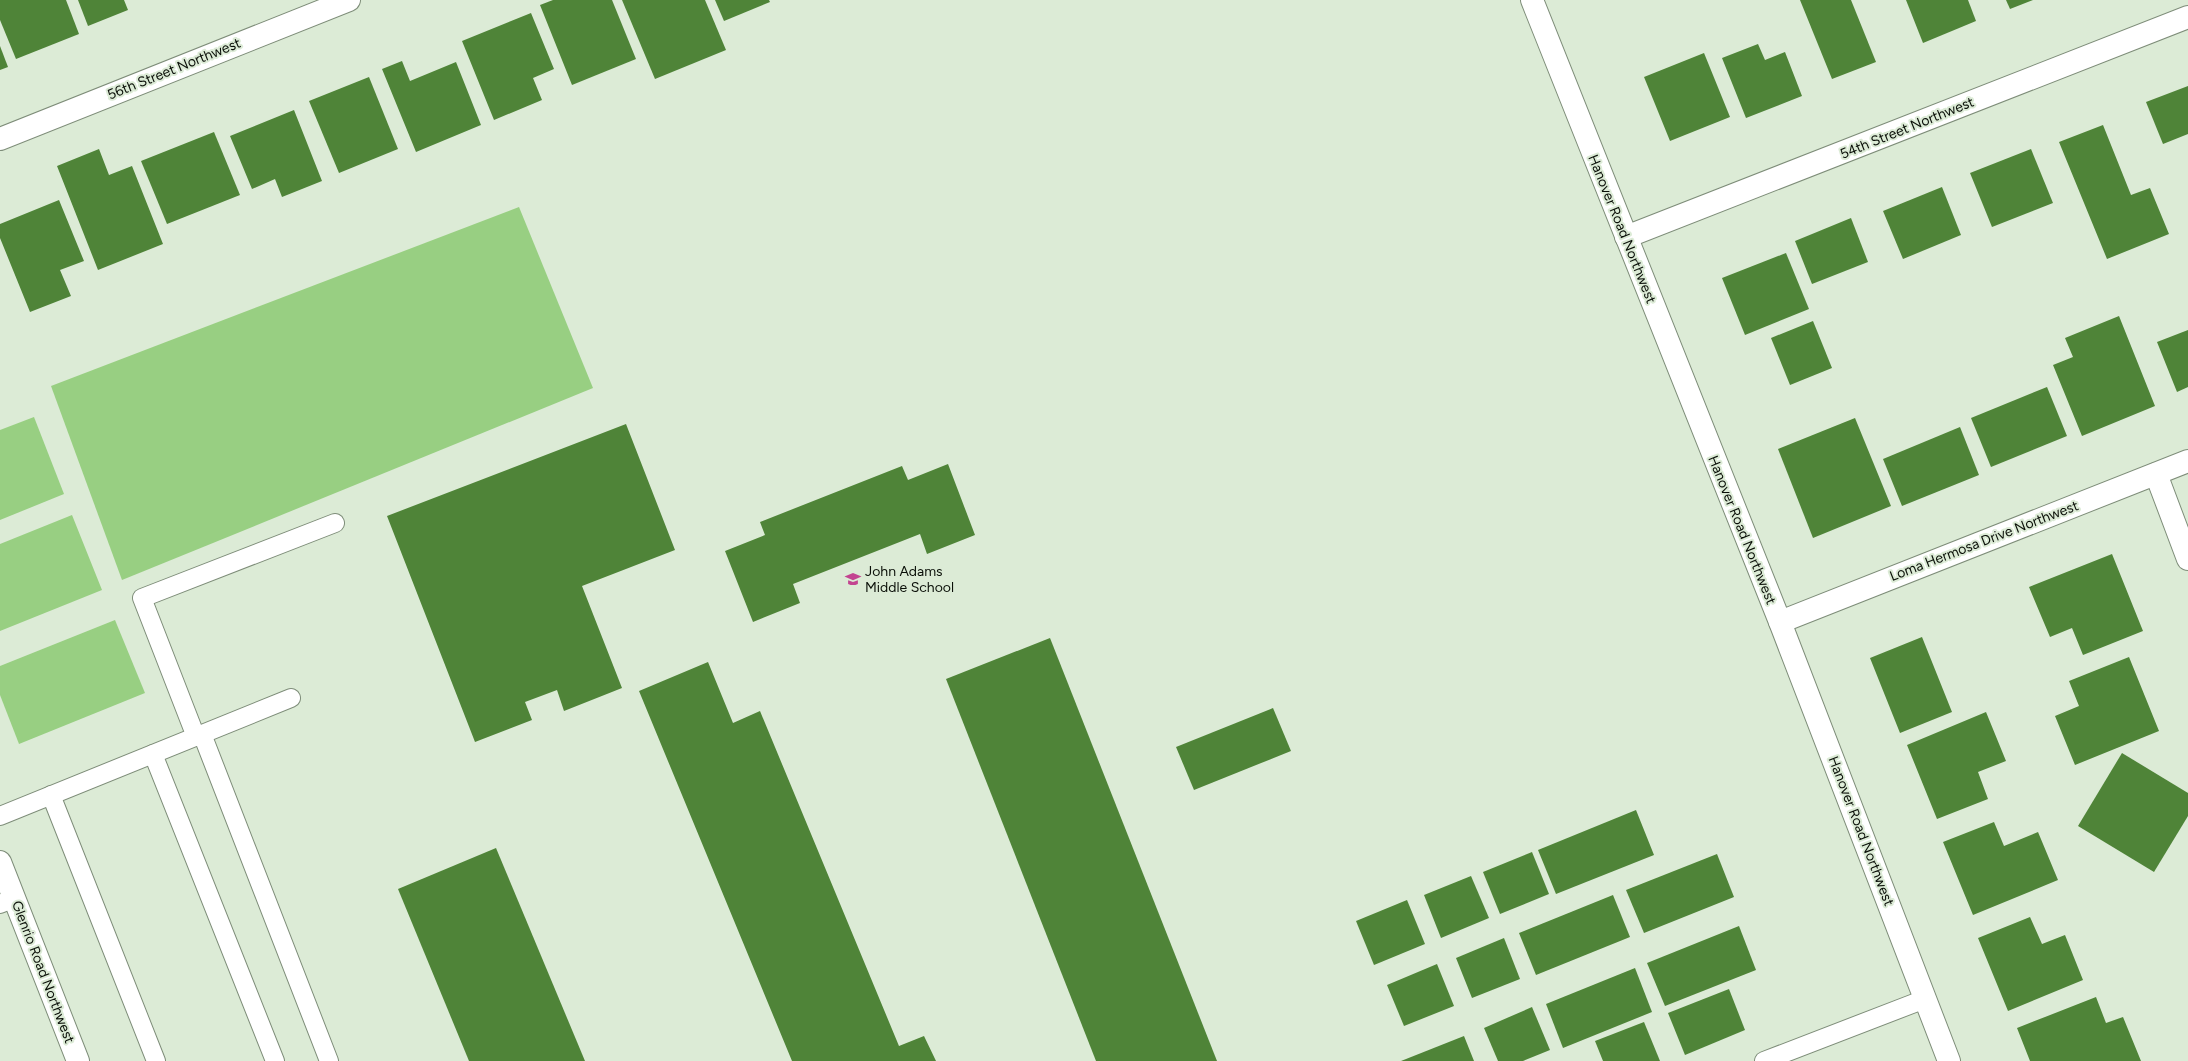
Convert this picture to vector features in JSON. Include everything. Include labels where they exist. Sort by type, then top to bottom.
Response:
[{"type":"street","name":"56th Street Northwest","points":[[0,139],[349,0]]},
{"type":"street","name":"Hanover Road Northwest","points":[[1532,0],[1780,622],[1949,1061]]},
{"type":"street","name":"54th Street Northwest","points":[[1626,237],[2188,17]]},
{"type":"street","name":"Loma Hermosa Drive Northwest","points":[[1780,622],[2188,461]]},
{"type":"street","points":[[2156,474],[2188,559]]},
{"type":"street","name":"Glenrio Road Northwest","points":[[0,862],[7,901],[78,1061]]},
{"type":"lane","points":[[329,1061],[142,598],[335,523]]},
{"type":"lane","points":[[0,816],[291,698]]},
{"type":"lane","points":[[152,754],[275,1061]]},
{"type":"lane","points":[[51,795],[156,1061]]},
{"type":"lane","points":[[1764,1061],[1925,999]]},
{"type":"green space","points":[[519,207],[593,388],[122,580],[51,386]]},
{"type":"green space","points":[[34,417],[64,494],[0,520],[0,430]]},
{"type":"green space","points":[[72,515],[102,590],[0,631],[0,544]]},
{"type":"green space","points":[[115,620],[145,693],[19,744],[0,695],[0,666]]},
{"type":"building","points":[[0,0],[66,0],[79,34],[16,59],[0,20]]},
{"type":"building","points":[[78,0],[124,0],[128,10],[88,26]]},
{"type":"building","points":[[553,0],[612,0],[636,59],[572,85],[540,5]]},
{"type":"building","points":[[622,0],[705,0],[726,50],[655,79]]},
{"type":"building","points":[[715,0],[769,0],[770,2],[724,21]]},
{"type":"building","points":[[1800,0],[1851,0],[1876,62],[1832,79]]},
{"type":"building","points":[[1906,0],[1968,0],[1976,21],[1923,43]]},
{"type":"building","points":[[2006,0],[2033,0],[2010,9]]},
{"type":"building","points":[[531,13],[554,69],[533,78],[542,100],[494,120],[462,41]]},
{"type":"building","points":[[1758,44],[1765,60],[1785,52],[1802,96],[1746,118],[1722,58]]},
{"type":"building","points":[[0,46],[8,67],[0,70]]},
{"type":"building","points":[[1704,53],[1730,117],[1670,141],[1644,77]]},
{"type":"building","points":[[402,61],[410,81],[456,62],[481,125],[416,152],[382,69]]},
{"type":"building","points":[[369,77],[398,149],[339,173],[309,101]]},
{"type":"building","points":[[2188,86],[2188,134],[2163,144],[2146,102]]},
{"type":"building","points":[[294,110],[322,181],[282,197],[275,179],[252,189],[230,136]]},
{"type":"building","points":[[2103,125],[2131,195],[2150,188],[2169,234],[2107,259],[2059,142]]},
{"type":"building","points":[[214,132],[240,195],[167,224],[141,161]]},
{"type":"building","points":[[99,149],[109,175],[132,166],[163,244],[98,270],[57,166]]},
{"type":"building","points":[[2031,149],[2053,203],[1992,227],[1970,173]]},
{"type":"building","points":[[1942,187],[1961,235],[1903,259],[1883,211]]},
{"type":"building","points":[[59,200],[84,261],[60,270],[71,296],[30,312],[0,238],[0,224]]},
{"type":"building","points":[[1851,218],[1868,262],[1812,284],[1795,241]]},
{"type":"building","points":[[1786,253],[1809,309],[1745,335],[1722,278]]},
{"type":"building","points":[[2119,316],[2155,406],[2082,436],[2053,365],[2073,357],[2065,338]]},
{"type":"building","points":[[1813,321],[1832,368],[1790,385],[1771,338]]},
{"type":"building","points":[[2188,330],[2188,387],[2177,392],[2157,342]]},
{"type":"building","points":[[2047,387],[2067,436],[1991,467],[1971,418]]},
{"type":"building","points":[[1855,418],[1891,506],[1813,538],[1778,449]]},
{"type":"building","points":[[626,424],[675,550],[582,586],[622,688],[564,711],[557,690],[525,702],[532,720],[475,742],[387,516]]},
{"type":"building","points":[[1960,427],[1979,475],[1902,506],[1883,459]]},
{"type":"building","points":[[948,464],[975,535],[927,554],[920,534],[793,584],[800,603],[753,622],[725,551],[765,535],[760,522],[902,466],[908,480]]},
{"type":"building","points":[[2112,554],[2143,631],[2083,655],[2072,628],[2050,637],[2029,587]]},
{"type":"building","points":[[1922,637],[1952,712],[1900,733],[1870,658]]},
{"type":"building","points":[[1050,638],[1217,1061],[1096,1061],[946,679]]},
{"type":"building","points":[[2129,657],[2159,731],[2075,765],[2055,716],[2079,706],[2069,681]]},
{"type":"building","points":[[708,662],[733,723],[760,711],[899,1046],[924,1036],[936,1061],[792,1061],[639,691]]},
{"type":"building","points":[[1273,708],[1291,751],[1194,790],[1176,747]]},
{"type":"building","points":[[1986,712],[2006,761],[1978,772],[1988,799],[1937,819],[1907,745]]},
{"type":"building","points":[[2122,753],[2188,793],[2188,816],[2154,872],[2078,826]]},
{"type":"building","points":[[1636,810],[1654,855],[1556,894],[1538,850]]},
{"type":"building","points":[[1994,822],[2004,846],[2038,832],[2058,880],[1973,915],[1943,842]]},
{"type":"building","points":[[496,848],[585,1061],[469,1061],[398,889]]},
{"type":"building","points":[[1532,852],[1549,894],[1500,914],[1483,872]]},
{"type":"building","points":[[1717,854],[1734,897],[1644,933],[1626,890]]},
{"type":"building","points":[[1471,876],[1489,918],[1441,938],[1424,895]]},
{"type":"building","points":[[1613,895],[1630,937],[1536,975],[1519,933]]},
{"type":"building","points":[[1407,900],[1425,944],[1374,965],[1356,921]]},
{"type":"building","points":[[2030,917],[2042,944],[2065,935],[2083,980],[2008,1011],[1978,938]]},
{"type":"building","points":[[1739,926],[1756,970],[1665,1006],[1647,963]]},
{"type":"building","points":[[1504,938],[1520,979],[1472,998],[1456,958]]},
{"type":"building","points":[[1437,964],[1454,1006],[1404,1026],[1387,985]]},
{"type":"building","points":[[1635,968],[1652,1012],[1563,1048],[1546,1004]]},
{"type":"building","points":[[1729,989],[1745,1030],[1685,1055],[1668,1013]]},
{"type":"building","points":[[2096,997],[2106,1023],[2123,1017],[2141,1061],[2030,1061],[2017,1028]]},
{"type":"building","points":[[1532,1007],[1550,1050],[1523,1061],[1498,1061],[1484,1028]]},
{"type":"building","points":[[1644,1022],[1660,1061],[1603,1061],[1595,1041]]},
{"type":"building","points":[[1464,1036],[1474,1061],[1401,1061]]},
{"type":"place","name":"John Adams Middle School","points":[[853,579]]}]
